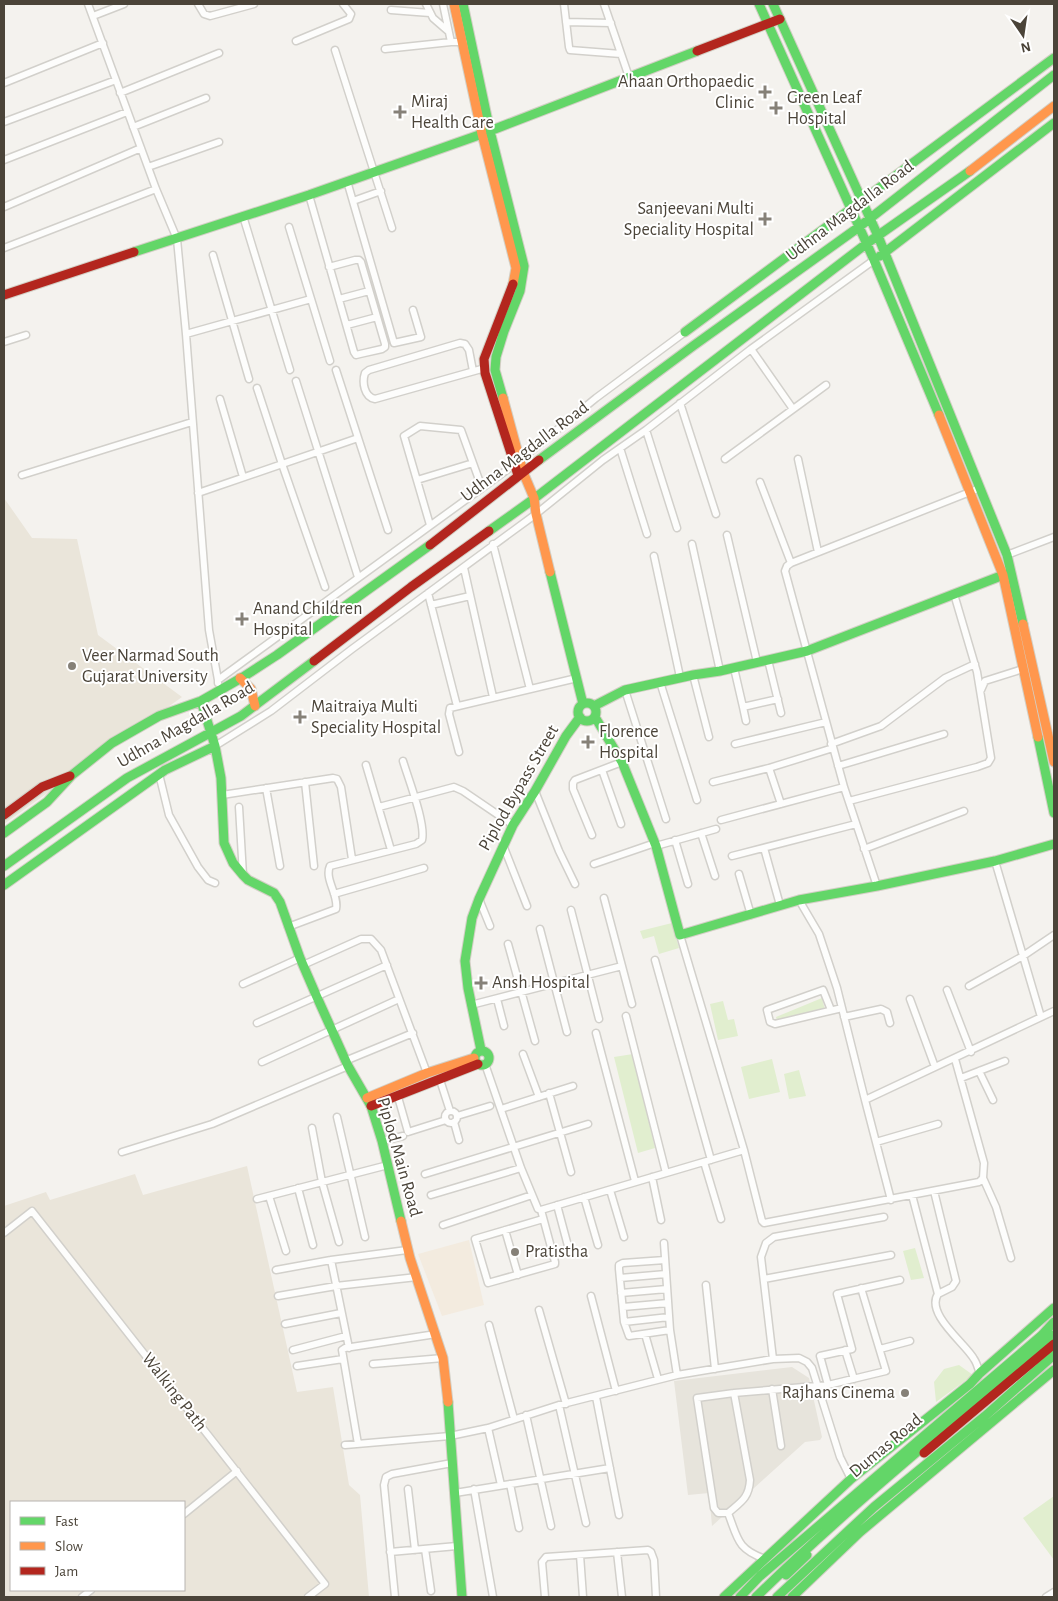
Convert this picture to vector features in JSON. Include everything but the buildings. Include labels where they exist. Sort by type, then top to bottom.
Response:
[{"type":"street","points":[[88,4],[156,189],[177,239],[210,630],[219,691]]},
{"type":"street","points":[[93,16],[124,4]]},
{"type":"street","points":[[198,4],[204,14],[210,16],[254,4]]},
{"type":"street","points":[[296,41],[348,19],[351,14],[343,4]]},
{"type":"street","points":[[426,4],[437,23],[448,31]]},
{"type":"street","points":[[442,4],[451,42]]},
{"type":"street","points":[[454,4],[466,42],[516,268],[514,280],[484,360],[484,368],[518,461]]},
{"type":"street","points":[[463,4],[466,42]]},
{"type":"street","points":[[564,4],[568,47],[572,51],[621,54]]},
{"type":"street","points":[[604,4],[629,77]]},
{"type":"street","points":[[759,4],[975,490],[1007,556],[1007,573],[1023,668],[1054,813]]},
{"type":"street","points":[[773,4],[878,236],[1007,573],[1054,762]]},
{"type":"street","points":[[391,10],[430,13]]},
{"type":"street","points":[[4,295],[309,195],[486,132],[780,19]]},
{"type":"street","points":[[566,22],[611,23]]},
{"type":"street","points":[[386,50],[466,42]]},
{"type":"street","points":[[4,83],[103,44]]},
{"type":"street","points":[[335,50],[392,228]]},
{"type":"street","points":[[120,93],[220,53]]},
{"type":"street","points":[[218,680],[482,488],[596,398],[1054,58]]},
{"type":"street","name":"Udhna Magdalla Road","points":[[4,833],[47,802],[72,775],[112,744],[138,727],[159,716],[201,701],[277,656],[421,552],[521,474],[693,346],[859,227],[1054,75]]},
{"type":"street","points":[[4,122],[116,80]]},
{"type":"street","points":[[133,127],[206,98]]},
{"type":"street","name":"Udhna Magdalla Road","points":[[4,866],[127,778],[241,716],[255,706],[411,586],[532,500],[866,244],[964,176],[1054,106]]},
{"type":"street","points":[[4,160],[127,112]]},
{"type":"street","points":[[4,885],[159,774],[215,746],[271,711],[352,649],[464,568],[493,544],[536,514],[751,349],[874,260],[1054,123]]},
{"type":"street","points":[[486,132],[524,266],[522,283],[498,349],[494,366],[521,474],[536,514],[583,704]]},
{"type":"street","points":[[148,167],[219,142]]},
{"type":"street","points":[[4,207],[141,148]]},
{"type":"street","points":[[918,158],[928,172]]},
{"type":"street","points":[[347,181],[394,343],[421,337],[413,310]]},
{"type":"street","points":[[4,248],[156,189]]},
{"type":"street","points":[[353,201],[381,191]]},
{"type":"street","points":[[309,195],[329,267],[356,354],[382,349],[385,344],[359,260],[329,267]]},
{"type":"street","points":[[243,216],[290,370]]},
{"type":"street","points":[[289,227],[330,361]]},
{"type":"street","points":[[212,255],[250,379]]},
{"type":"street","points":[[339,299],[369,291]]},
{"type":"street","points":[[186,334],[311,299]]},
{"type":"street","points":[[347,325],[377,317]]},
{"type":"street","points":[[4,342],[26,336]]},
{"type":"street","points":[[473,371],[469,350],[465,344],[460,343],[369,370],[365,373],[363,379],[367,395],[375,399],[484,368]]},
{"type":"street","points":[[751,349],[793,409]]},
{"type":"street","points":[[336,370],[388,530]]},
{"type":"street","points":[[296,381],[358,577]]},
{"type":"street","points":[[725,459],[826,385]]},
{"type":"street","points":[[257,388],[326,586]]},
{"type":"street","points":[[220,399],[243,477]]},
{"type":"street","points":[[680,403],[716,514]]},
{"type":"street","points":[[22,475],[192,422]]},
{"type":"street","points":[[430,525],[404,436],[420,426],[461,430],[482,488]]},
{"type":"street","points":[[646,430],[677,528]]},
{"type":"street","points":[[198,493],[358,438]]},
{"type":"street","points":[[620,448],[647,534]]},
{"type":"street","points":[[798,459],[818,552]]},
{"type":"street","points":[[417,480],[473,463]]},
{"type":"street","points":[[760,482],[792,563]]},
{"type":"street","points":[[877,886],[848,801],[785,571],[787,566],[792,563],[975,490]]},
{"type":"street","points":[[727,535],[757,662]]},
{"type":"street","points":[[1007,556],[1054,537]]},
{"type":"street","points":[[493,544],[530,689]]},
{"type":"street","points":[[692,544],[720,671]]},
{"type":"street","points":[[654,556],[680,677]]},
{"type":"street","points":[[464,568],[493,697]]},
{"type":"street","points":[[594,706],[625,690],[680,677],[734,668],[807,650],[1007,573]]},
{"type":"street","points":[[428,593],[457,706]]},
{"type":"street","points":[[848,801],[977,768],[988,763],[992,754],[981,690],[954,594]]},
{"type":"street","points":[[431,605],[470,596]]},
{"type":"street","points":[[768,660],[781,713]]},
{"type":"street","points":[[713,782],[769,768],[832,746],[881,726],[946,678],[975,664]]},
{"type":"street","points":[[734,668],[746,721]]},
{"type":"street","points":[[981,690],[985,681],[1023,668]]},
{"type":"street","points":[[693,675],[709,737]]},
{"type":"street","points":[[240,678],[252,689],[255,706]]},
{"type":"street","points":[[459,752],[448,714],[450,708],[577,678]]},
{"type":"street","points":[[660,682],[697,800]]},
{"type":"street","points":[[625,690],[666,819]]},
{"type":"street","points":[[743,707],[778,699]]},
{"type":"street","name":"Piplod Main Road","points":[[201,701],[215,746],[221,778],[224,843],[233,863],[243,875],[248,880],[274,893],[280,902],[301,961],[346,1063],[369,1102],[382,1141],[408,1250],[443,1358],[462,1597]]},
{"type":"street","points":[[595,717],[587,721],[580,717],[579,709],[583,704],[589,703],[594,706],[596,711],[595,717],[622,762],[655,844],[744,1150],[762,1221],[764,1223],[890,1200],[979,1182],[983,1178]]},
{"type":"street","name":"Piplod Bypass Street","points":[[479,1062],[477,1052],[481,1050],[471,1005],[465,961],[468,937],[479,898],[513,825],[535,791],[566,736],[580,717]]},
{"type":"street","points":[[735,744],[826,722]]},
{"type":"street","points":[[838,766],[944,734]]},
{"type":"street","points":[[288,927],[333,911],[337,906],[328,868],[336,863],[416,844],[422,840],[423,833],[415,798],[403,761]]},
{"type":"street","points":[[592,835],[573,789],[573,783],[622,762]]},
{"type":"street","points":[[366,765],[391,850]]},
{"type":"street","points":[[769,768],[781,804]]},
{"type":"street","points":[[602,770],[621,824]]},
{"type":"street","points":[[159,774],[169,815],[198,867],[208,880],[215,883]]},
{"type":"street","points":[[4,815],[42,787],[72,775]]},
{"type":"street","points":[[222,795],[333,778],[340,783],[352,859]]},
{"type":"street","points":[[305,782],[314,866]]},
{"type":"street","points":[[721,820],[844,786]]},
{"type":"street","points":[[266,788],[280,866]]},
{"type":"street","points":[[379,807],[449,788],[458,788],[513,825]]},
{"type":"street","points":[[535,791],[559,851],[575,884]]},
{"type":"street","points":[[239,807],[243,875]]},
{"type":"street","points":[[864,849],[964,811]]},
{"type":"street","points":[[732,856],[856,824]]},
{"type":"street","points":[[594,864],[655,844],[716,829]]},
{"type":"street","points":[[701,833],[715,876]]},
{"type":"street","points":[[675,840],[688,884]]},
{"type":"street","points":[[680,935],[799,900],[995,861],[1054,844]]},
{"type":"street","points":[[503,845],[527,906]]},
{"type":"street","points":[[764,848],[780,905]]},
{"type":"street","points":[[995,861],[1041,1017]]},
{"type":"street","points":[[334,894],[424,868]]},
{"type":"street","points":[[739,874],[750,915]]},
{"type":"street","points":[[479,898],[490,926]]},
{"type":"street","points":[[604,898],[632,1004]]},
{"type":"street","points":[[799,900],[819,934],[837,988],[890,1200]]},
{"type":"street","points":[[571,910],[599,1019]]},
{"type":"street","points":[[540,929],[567,1032]]},
{"type":"street","points":[[969,986],[1023,956],[1054,935]]},
{"type":"street","points":[[242,984],[356,940],[371,939],[378,946],[387,964],[427,1074]]},
{"type":"street","points":[[508,944],[535,1041]]},
{"type":"street","points":[[655,960],[708,1161],[721,1219]]},
{"type":"street","points":[[257,1023],[387,964]]},
{"type":"street","points":[[471,1005],[622,966]]},
{"type":"street","points":[[831,1010],[823,990],[767,1010],[772,1024],[842,1008]]},
{"type":"street","points":[[947,990],[971,1052]]},
{"type":"street","points":[[262,1062],[400,999]]},
{"type":"street","points":[[497,999],[504,1026]]},
{"type":"street","points":[[910,999],[935,1067]]},
{"type":"street","points":[[844,1017],[881,1009],[887,1012],[890,1023]]},
{"type":"street","points":[[865,1100],[971,1052],[1054,1011]]},
{"type":"street","points":[[626,1016],[666,1173]]},
{"type":"street","points":[[122,1152],[212,1124],[413,1033]]},
{"type":"street","points":[[596,1033],[635,1181]]},
{"type":"street","points":[[523,1054],[538,1097]]},
{"type":"street","points":[[955,1059],[984,1163],[983,1178],[996,1207],[1011,1258]]},
{"type":"street","points":[[961,1078],[1005,1061]]},
{"type":"street","points":[[369,1102],[427,1074],[479,1062]]},
{"type":"street","points":[[369,1102],[398,1096],[440,1080],[479,1062]]},
{"type":"street","points":[[479,1062],[501,1109],[535,1206],[541,1210],[556,1264],[488,1283],[475,1241],[476,1238],[543,1219]]},
{"type":"street","points":[[979,1071],[993,1100]]},
{"type":"street","points":[[440,1080],[450,1111],[454,1111],[459,1140]]},
{"type":"street","points":[[501,1109],[573,1086]]},
{"type":"street","points":[[549,1093],[571,1172]]},
{"type":"street","points":[[398,1096],[408,1132],[446,1120],[449,1122],[490,1106]]},
{"type":"street","points":[[446,1120],[446,1114],[450,1111]]},
{"type":"street","points":[[337,1117],[365,1237]]},
{"type":"street","points":[[425,1174],[588,1124]]},
{"type":"street","points":[[876,1142],[938,1124]]},
{"type":"street","points":[[312,1128],[322,1182],[339,1242]]},
{"type":"street","points":[[382,1141],[403,1136]]},
{"type":"street","points":[[541,1210],[744,1150]]},
{"type":"street","points":[[256,1199],[388,1165]]},
{"type":"street","points":[[431,1195],[521,1168]]},
{"type":"street","points":[[652,1177],[662,1220]]},
{"type":"street","points":[[298,1188],[313,1245]]},
{"type":"street","points":[[610,1190],[624,1237]]},
{"type":"street","points":[[934,1191],[956,1281],[952,1287],[938,1294]]},
{"type":"street","points":[[443,1225],[532,1195]]},
{"type":"street","points":[[912,1195],[938,1294],[935,1303],[946,1327],[974,1359],[980,1373]]},
{"type":"street","points":[[269,1196],[286,1251]]},
{"type":"street","points":[[584,1197],[598,1245]]},
{"type":"street","points":[[557,1205],[568,1246]]},
{"type":"street","name":"Walking Path","points":[[4,1234],[32,1211],[325,1584],[308,1597]]},
{"type":"street","points":[[773,1360],[761,1257],[762,1249],[769,1239],[884,1217]]},
{"type":"street","points":[[505,1230],[518,1275]]},
{"type":"street","points":[[664,1243],[670,1330],[677,1375]]},
{"type":"street","points":[[276,1270],[330,1260],[408,1250]]},
{"type":"street","points":[[764,1279],[890,1255]]},
{"type":"street","points":[[330,1260],[349,1348]]},
{"type":"street","points":[[665,1260],[623,1263],[619,1265],[624,1322],[628,1336],[670,1330]]},
{"type":"street","points":[[620,1278],[666,1274]]},
{"type":"street","points":[[278,1296],[336,1286],[417,1277]]},
{"type":"street","points":[[828,1385],[820,1356],[852,1349],[837,1294],[900,1280]]},
{"type":"street","points":[[706,1285],[715,1369]]},
{"type":"street","points":[[734,1393],[750,1488],[746,1498],[728,1513],[718,1513],[714,1508],[696,1400],[699,1397],[734,1393],[828,1385],[886,1371],[862,1288]]},
{"type":"street","points":[[621,1293],[667,1289]]},
{"type":"street","points":[[591,1296],[616,1391]]},
{"type":"street","points":[[623,1307],[668,1303]]},
{"type":"street","points":[[715,1597],[725,1597],[851,1479],[970,1384],[1054,1308]]},
{"type":"street","points":[[539,1310],[562,1404],[586,1523]]},
{"type":"street","points":[[285,1324],[342,1313]]},
{"type":"street","points":[[624,1322],[669,1317]]},
{"type":"street","name":"Dumas Road","points":[[740,1597],[760,1576],[1041,1336],[1054,1322]]},
{"type":"street","points":[[489,1325],[514,1419]]},
{"type":"street","points":[[358,1444],[342,1350],[436,1334]]},
{"type":"street","points":[[645,1334],[658,1379]]},
{"type":"street","points":[[756,1597],[792,1560],[889,1474],[1054,1335]]},
{"type":"street","points":[[293,1350],[346,1336]]},
{"type":"street","points":[[880,1349],[910,1341]]},
{"type":"street","points":[[762,1597],[815,1547],[894,1478],[1054,1344]]},
{"type":"street","points":[[845,1350],[854,1379]]},
{"type":"street","points":[[777,1597],[874,1507],[985,1416],[1054,1355]]},
{"type":"street","points":[[373,1364],[443,1358]]},
{"type":"street","points":[[345,1446],[450,1436],[488,1428],[562,1404],[596,1397],[658,1379],[773,1360],[799,1358],[807,1362],[812,1368],[840,1457],[851,1479]]},
{"type":"street","points":[[297,1366],[343,1360]]},
{"type":"street","points":[[792,1597],[860,1532],[1054,1370]]},
{"type":"street","points":[[772,1389],[781,1446]]},
{"type":"street","points":[[596,1397],[619,1515]]},
{"type":"street","points":[[526,1415],[551,1526]]},
{"type":"street","points":[[488,1428],[502,1485]]},
{"type":"street","points":[[395,1597],[384,1485],[386,1478],[392,1474],[452,1463]]},
{"type":"street","points":[[454,1493],[610,1468]]},
{"type":"street","points":[[185,1513],[237,1472]]},
{"type":"street","points":[[510,1484],[518,1528]]},
{"type":"street","points":[[408,1489],[415,1550]]},
{"type":"street","points":[[474,1489],[493,1597]]},
{"type":"street","points":[[728,1513],[738,1541],[751,1554],[765,1559]]},
{"type":"street","points":[[390,1552],[457,1546]]},
{"type":"street","points":[[425,1548],[431,1591]]},
{"type":"street","points":[[545,1597],[542,1567],[543,1559],[546,1557],[648,1550],[651,1552],[654,1560],[656,1597]]},
{"type":"street","points":[[617,1552],[622,1597]]},
{"type":"street","points":[[580,1555],[583,1597]]},
{"type":"street","points":[[1046,1597],[1054,1592]]},
{"type":"shaded area","name":"Veer Narmad South Gujarat University","points":[[4,498],[32,538],[77,539],[98,635],[182,697],[4,824]]},
{"type":"shaded area","points":[[247,1166],[297,1392],[333,1387],[349,1485],[360,1495],[369,1597],[4,1597],[4,1206],[46,1192],[50,1200],[135,1174],[143,1195]]},
{"type":"shaded area","points":[[469,1240],[484,1305],[442,1316],[418,1254]]},
{"type":"shaded area","points":[[792,1367],[809,1378],[822,1437],[820,1440],[805,1442],[712,1526],[709,1493],[688,1495],[674,1381]]},
{"type":"green space","points":[[672,923],[679,948],[659,954],[654,936],[643,939],[640,931]]},
{"type":"green space","points":[[822,998],[825,1010],[778,1025],[776,1017]]},
{"type":"green space","points":[[723,1001],[728,1020],[734,1019],[738,1036],[718,1040],[710,1004]]},
{"type":"green space","points":[[633,1054],[655,1148],[638,1153],[614,1057]]},
{"type":"green space","points":[[772,1059],[780,1092],[749,1099],[741,1067]]},
{"type":"green space","points":[[799,1070],[806,1096],[789,1099],[784,1074]]},
{"type":"green space","points":[[915,1248],[924,1278],[911,1280],[903,1251]]},
{"type":"green space","points":[[959,1365],[973,1375],[936,1402],[934,1382],[944,1369]]},
{"type":"green space","points":[[1054,1496],[1054,1560],[1023,1518]]},
{"type":"traffic: fast","points":[[463,4],[490,131],[524,266],[520,291],[496,357],[495,370],[503,398]]},
{"type":"traffic: fast","points":[[759,4],[874,260],[939,415]]},
{"type":"traffic: fast","points":[[773,4],[878,236],[1007,555],[1023,624]]},
{"type":"traffic: fast","points":[[134,252],[309,195],[482,134],[697,51]]},
{"type":"traffic: fast","points":[[685,332],[1054,58]]},
{"type":"traffic: fast","points":[[539,460],[693,346],[859,227],[1054,75]]},
{"type":"traffic: fast","points":[[880,256],[1054,123]]},
{"type":"traffic: fast","points":[[489,531],[531,501],[866,244],[970,171]]},
{"type":"traffic: fast","points":[[4,833],[47,802],[72,775],[112,743],[159,716],[201,701],[243,677],[277,655],[430,545]]},
{"type":"traffic: fast","points":[[550,572],[583,704]]},
{"type":"traffic: fast","points":[[594,706],[625,690],[807,651],[1006,574]]},
{"type":"traffic: fast","points":[[4,866],[127,778],[241,716],[314,661]]},
{"type":"traffic: fast","points":[[201,701],[215,746],[221,778],[224,843],[233,863],[243,875],[248,880],[274,893],[280,902],[300,958],[316,995],[348,1066],[371,1106],[382,1141],[401,1221]]},
{"type":"traffic: fast","points":[[587,703],[593,706],[596,712],[593,718],[587,721],[581,718],[578,712],[581,706],[587,703]]},
{"type":"traffic: fast","points":[[481,1050],[468,988],[465,961],[472,918],[513,825],[535,791],[566,736],[580,717]]},
{"type":"traffic: fast","points":[[595,717],[622,762],[656,846],[680,935],[799,900],[995,861],[1054,844]]},
{"type":"traffic: fast","points":[[1038,737],[1054,813]]},
{"type":"traffic: fast","points":[[4,885],[165,770],[215,746]]},
{"type":"traffic: fast","points":[[479,1051],[485,1051],[489,1058],[485,1065],[479,1065],[475,1061],[475,1055],[479,1051]]},
{"type":"traffic: fast","points":[[724,1597],[851,1479],[970,1384],[1054,1308]]},
{"type":"traffic: fast","points":[[740,1597],[760,1576],[1041,1336],[1054,1322]]},
{"type":"traffic: fast","points":[[756,1597],[866,1496],[1054,1335]]},
{"type":"traffic: fast","points":[[777,1597],[874,1507],[985,1416],[1054,1355]]},
{"type":"traffic: fast","points":[[792,1597],[860,1532],[1054,1370]]},
{"type":"traffic: fast","points":[[448,1402],[462,1597]]},
{"type":"traffic: fast","points":[[786,1575],[807,1555]]},
{"type":"traffic: slow","points":[[454,4],[482,134],[516,268],[513,284]]},
{"type":"traffic: slow","points":[[970,171],[1054,106]]},
{"type":"traffic: slow","points":[[503,398],[523,472],[534,498],[550,572]]},
{"type":"traffic: slow","points":[[939,415],[1003,575],[1038,737]]},
{"type":"traffic: slow","points":[[1023,624],[1054,762]]},
{"type":"traffic: slow","points":[[240,678],[251,689],[255,706]]},
{"type":"traffic: slow","points":[[367,1098],[427,1073],[474,1058]]},
{"type":"traffic: slow","points":[[401,1221],[410,1258],[443,1358],[448,1402]]},
{"type":"traffic: jam","points":[[697,51],[780,19]]},
{"type":"traffic: jam","points":[[4,295],[134,252]]},
{"type":"traffic: jam","points":[[513,284],[484,359],[485,373],[518,475]]},
{"type":"traffic: jam","points":[[430,545],[539,460]]},
{"type":"traffic: jam","points":[[314,661],[411,587],[489,531]]},
{"type":"traffic: jam","points":[[4,815],[42,787],[70,776]]},
{"type":"traffic: jam","points":[[371,1106],[478,1064]]},
{"type":"traffic: jam","points":[[924,1453],[1054,1344]]},
{"type":"place","name":"Ahaan Orthopaedic Clinic","points":[[765,92]]},
{"type":"place","name":"Green Leaf Hospital","points":[[776,108]]},
{"type":"place","name":"Miraj Health Care","points":[[400,112]]},
{"type":"place","name":"Sanjeevani Multi Speciality Hospital","points":[[765,219]]},
{"type":"place","name":"Anand Children Hospital","points":[[242,619]]},
{"type":"place","name":"Veer Narmad South Gujarat University","points":[[72,666]]},
{"type":"place","name":"Maitraiya Multi Speciality Hospital","points":[[300,717]]},
{"type":"place","name":"Florence Hospital","points":[[588,742]]},
{"type":"place","name":"Ansh Hospital","points":[[481,983]]},
{"type":"place","name":"Pratistha","points":[[515,1252]]},
{"type":"place","name":"Rajhans Cinema","points":[[905,1393]]}]
